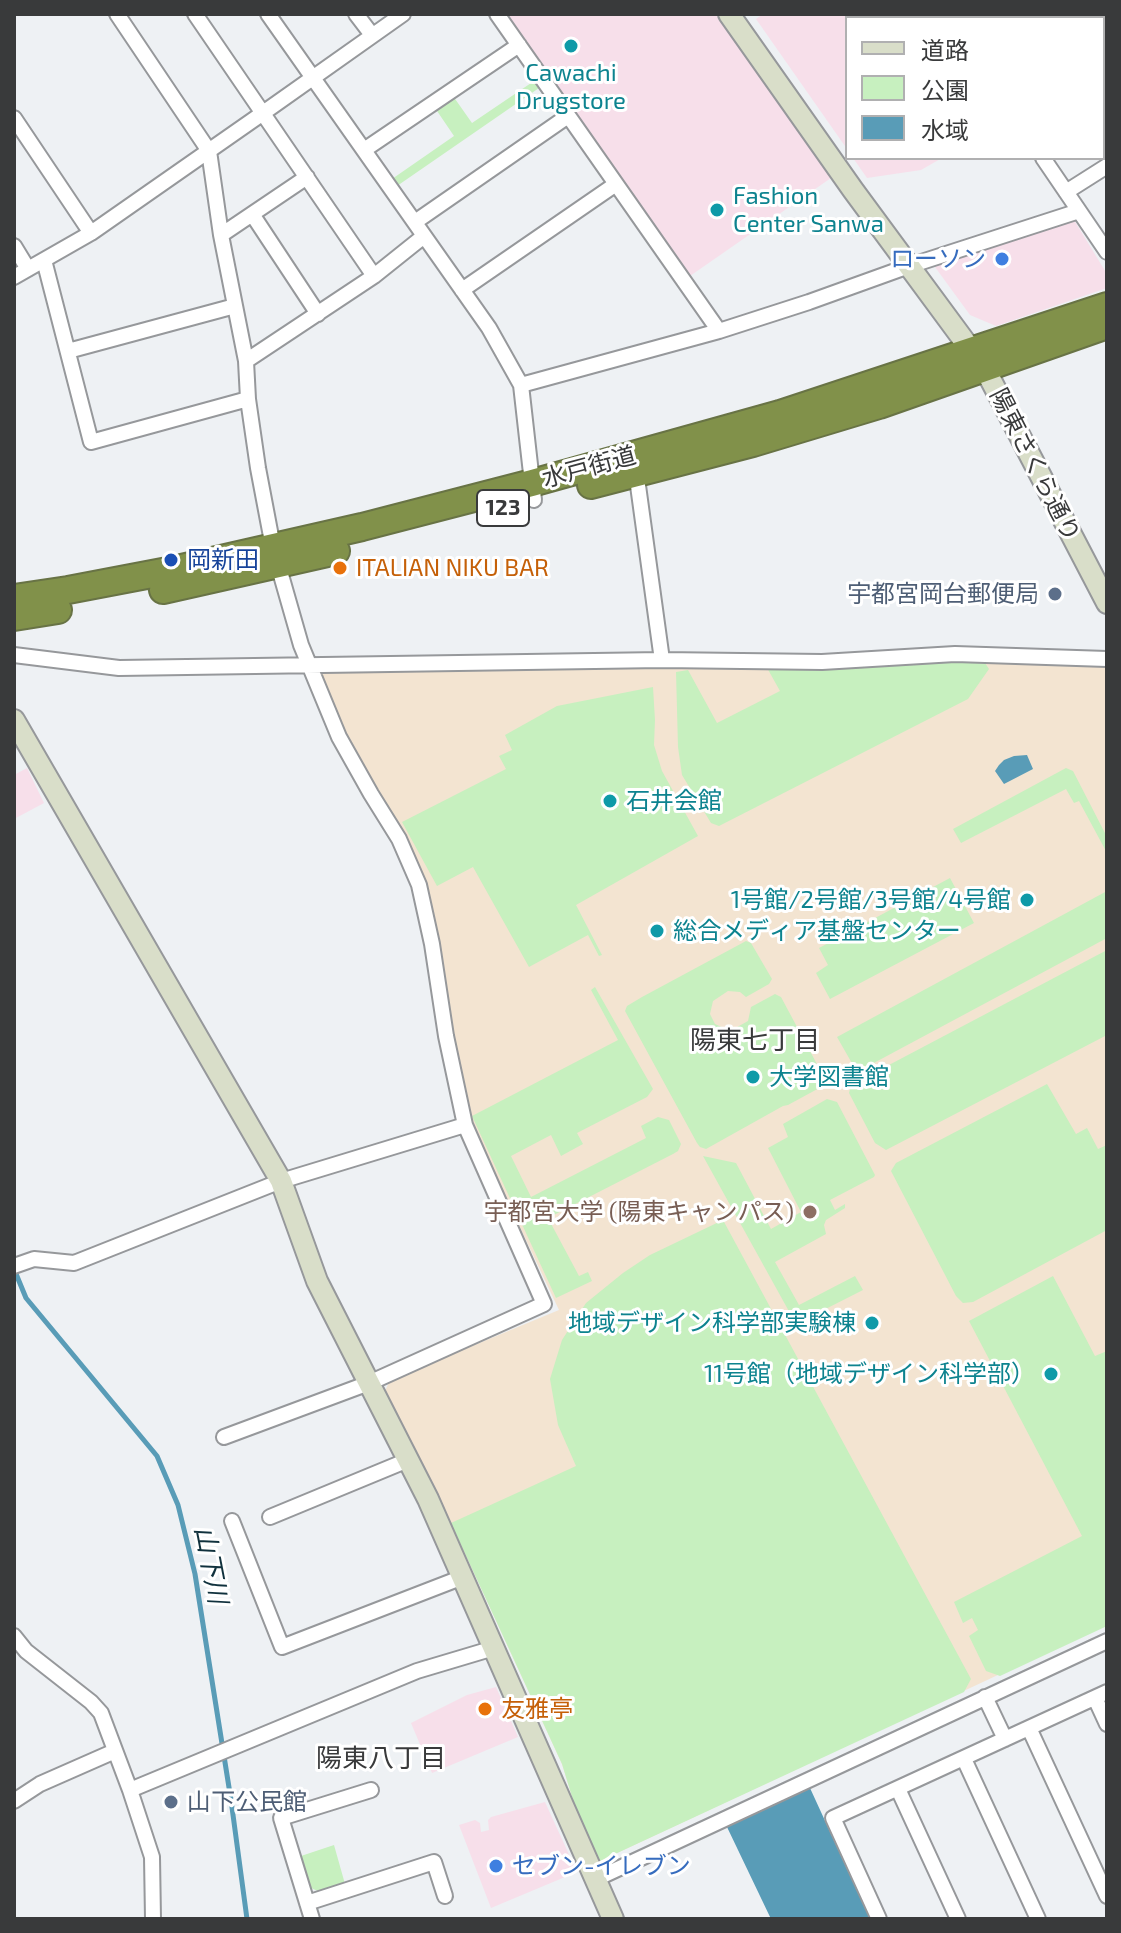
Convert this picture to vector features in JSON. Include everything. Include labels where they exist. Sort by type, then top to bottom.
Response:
[{"type":"highway","name":"水戸街道","points":[[979,360],[1107,306]]},
{"type":"highway","name":"水戸街道","points":[[14,617],[150,593],[276,556],[634,465],[780,414],[1107,325]]},
{"type":"highway","name":"水戸街道","points":[[14,598],[276,556]]},
{"type":"street","points":[[117,14],[209,151],[221,235],[246,361],[258,468],[276,556],[301,645],[339,737],[399,839],[419,885],[465,1125],[544,1304],[369,1383],[224,1437]]},
{"type":"street","points":[[195,14],[374,276]]},
{"type":"street","points":[[268,14],[489,328],[521,385],[533,491]]},
{"type":"street","points":[[356,14],[372,35]]},
{"type":"street","points":[[14,277],[91,233],[403,14]]},
{"type":"street","points":[[497,14],[719,331]]},
{"type":"street","name":"陽東さくら通り","points":[[729,14],[853,190],[979,360],[1107,603]]},
{"type":"street","points":[[364,150],[519,45]]},
{"type":"street","points":[[415,222],[568,116]]},
{"type":"street","points":[[14,118],[91,233]]},
{"type":"street","points":[[1044,160],[1107,252]]},
{"type":"street","points":[[1066,192],[1107,166]]},
{"type":"street","points":[[221,235],[307,177]]},
{"type":"street","points":[[462,290],[616,184]]},
{"type":"street","points":[[521,385],[719,331],[1079,211]]},
{"type":"street","points":[[252,214],[318,314]]},
{"type":"street","points":[[246,361],[374,276],[424,236]]},
{"type":"street","points":[[14,246],[28,269]]},
{"type":"street","points":[[44,260],[91,442],[248,399]]},
{"type":"street","points":[[68,351],[235,306]]},
{"type":"street","points":[[634,465],[662,660]]},
{"type":"street","points":[[14,655],[119,668],[662,660],[822,662],[955,654],[1107,659]]},
{"type":"street","points":[[14,720],[281,1181],[317,1281],[408,1460],[463,1577],[613,1919]]},
{"type":"street","points":[[17,1265],[34,1259],[74,1263],[281,1181],[465,1125]]},
{"type":"street","points":[[270,1517],[408,1460]]},
{"type":"street","points":[[232,1521],[282,1647],[463,1577]]},
{"type":"street","points":[[14,1636],[26,1651],[101,1713],[152,1857],[153,1919]]},
{"type":"street","points":[[596,1879],[1107,1641]]},
{"type":"street","points":[[130,1790],[417,1671],[494,1648]]},
{"type":"street","points":[[879,1919],[833,1818],[1101,1695],[1107,1724]]},
{"type":"street","points":[[985,1697],[1005,1739]]},
{"type":"street","points":[[1029,1728],[1107,1896]]},
{"type":"street","points":[[14,1801],[40,1784],[115,1751]]},
{"type":"street","points":[[964,1759],[1038,1919]]},
{"type":"street","points":[[898,1789],[958,1919]]},
{"type":"street","points":[[312,1919],[281,1818],[371,1790]]},
{"type":"street","points":[[307,1903],[434,1862],[445,1896]]},
{"type":"shaded area","points":[[503,14],[716,14],[831,178],[690,276]]},
{"type":"shaded area","points":[[763,14],[938,16],[845,16],[845,146],[756,19]]},
{"type":"shaded area","points":[[854,160],[938,160],[921,170],[867,178]]},
{"type":"shaded area","points":[[1071,218],[1107,274],[1107,288],[996,326],[970,315],[935,267]]},
{"type":"shaded area","name":"宇都宮大学 (陽東キャンパス)","points":[[924,659],[1107,667],[1107,1624],[600,1861],[574,1803],[562,1764],[451,1523],[385,1391],[390,1380],[559,1310],[466,1113],[428,903],[341,734],[319,669]]},
{"type":"shaded area","points":[[27,768],[44,803],[14,819],[14,775]]},
{"type":"shaded area","points":[[496,1687],[518,1737],[432,1773],[411,1723],[467,1695]]},
{"type":"shaded area","points":[[545,1802],[577,1872],[491,1908],[459,1825],[475,1820],[480,1823],[481,1832],[489,1830],[488,1820],[491,1817]]},
{"type":"green space","points":[[534,81],[539,88],[397,186],[392,179],[454,136],[435,108],[453,96],[472,123]]},
{"type":"green space","points":[[983,660],[989,669],[968,699],[719,826],[711,823],[682,775],[676,672],[688,670],[717,723],[780,691],[766,666]]},
{"type":"green space","points":[[653,687],[654,745],[662,771],[698,836],[576,905],[602,955],[599,956],[588,935],[529,967],[473,867],[437,886],[402,822],[506,769],[499,756],[512,750],[505,735],[557,706]]},
{"type":"green space","points":[[1066,768],[1073,771],[1107,837],[1107,853],[1079,801],[1074,803],[1066,789],[961,843],[953,829]]},
{"type":"green space","points":[[950,878],[974,923],[830,999],[816,973],[828,965],[819,948]]},
{"type":"green space","points":[[1107,891],[1107,938],[857,1072],[837,1037]]},
{"type":"green space","points":[[746,941],[751,943],[772,979],[769,984],[746,997],[740,992],[728,991],[713,1001],[710,1014],[715,1024],[730,1031],[748,1021],[751,1007],[775,994],[781,997],[826,1081],[823,1086],[706,1149],[697,1143],[625,1011],[627,1006],[642,997]]},
{"type":"green space","points":[[1107,950],[1107,1035],[886,1150],[875,1143],[849,1093],[851,1085]]},
{"type":"green space","points":[[595,987],[653,1089],[647,1097],[577,1133],[583,1144],[561,1156],[551,1135],[511,1156],[531,1197],[646,1138],[641,1126],[658,1117],[669,1120],[681,1144],[673,1154],[548,1218],[579,1276],[588,1272],[592,1281],[556,1298],[472,1116],[618,1040],[591,990]]},
{"type":"green space","points":[[1047,1084],[1076,1134],[1087,1128],[1098,1149],[1107,1145],[1107,1230],[973,1302],[963,1303],[956,1296],[891,1171],[896,1163]]},
{"type":"green space","points":[[827,1099],[837,1102],[875,1175],[830,1200],[835,1210],[845,1204],[845,1208],[826,1220],[826,1234],[775,1262],[799,1305],[855,1276],[863,1290],[796,1324],[703,1156],[736,1163],[771,1229],[801,1212],[768,1148],[788,1137],[783,1124]]},
{"type":"green space","points":[[723,1220],[971,1679],[964,1692],[600,1861],[574,1803],[562,1764],[451,1523],[576,1466],[558,1425],[550,1379],[562,1340],[586,1303],[623,1273],[650,1255]]},
{"type":"green space","points":[[1053,1276],[1095,1356],[1107,1351],[1107,1626],[1000,1676],[986,1671],[969,1636],[978,1630],[972,1618],[963,1623],[954,1602],[1082,1536],[969,1321]]},
{"type":"green space","points":[[334,1845],[345,1884],[320,1892],[311,1888],[301,1856]]},
{"type":"water","points":[[1027,755],[1033,769],[1004,784],[995,771],[999,765],[1014,756]]},
{"type":"water","points":[[810,1788],[870,1919],[771,1919],[727,1827]]},
{"type":"waterway","name":"山下川","points":[[14,1269],[26,1298],[157,1456],[178,1505],[195,1574],[247,1919]]},
{"type":"place","name":"Cawachi Drugstore","points":[[571,46]]},
{"type":"place","name":"Fashion Center Sanwa","points":[[717,210]]},
{"type":"place","name":"ローソン","points":[[1002,259]]},
{"type":"place","name":"岡新田","points":[[171,560]]},
{"type":"place","name":"ITALIAN NIKU BAR","points":[[340,568]]},
{"type":"place","name":"宇都宮岡台郵便局","points":[[1055,594]]},
{"type":"place","name":"石井会館","points":[[610,801]]},
{"type":"place","name":"1号館/2号館/3号館/4号館","points":[[1027,900]]},
{"type":"place","name":"総合メディア基盤センター","points":[[657,931]]},
{"type":"place","name":"大学図書館","points":[[753,1077]]},
{"type":"place","name":"宇都宮大学 (陽東キャンパス)","points":[[810,1212]]},
{"type":"place","name":"地域デザイン科学部実験棟","points":[[872,1323]]},
{"type":"place","name":"11号館（地域デザイン科学部）","points":[[1051,1374]]},
{"type":"place","name":"友雅亭","points":[[485,1709]]},
{"type":"place","name":"山下公民館","points":[[171,1802]]},
{"type":"place","name":"セブン-イレブン","points":[[496,1866]]},
{"type":"district","name":"陽東七丁目","points":[[755,1040]]},
{"type":"district","name":"陽東八丁目","points":[[381,1758]]}]
